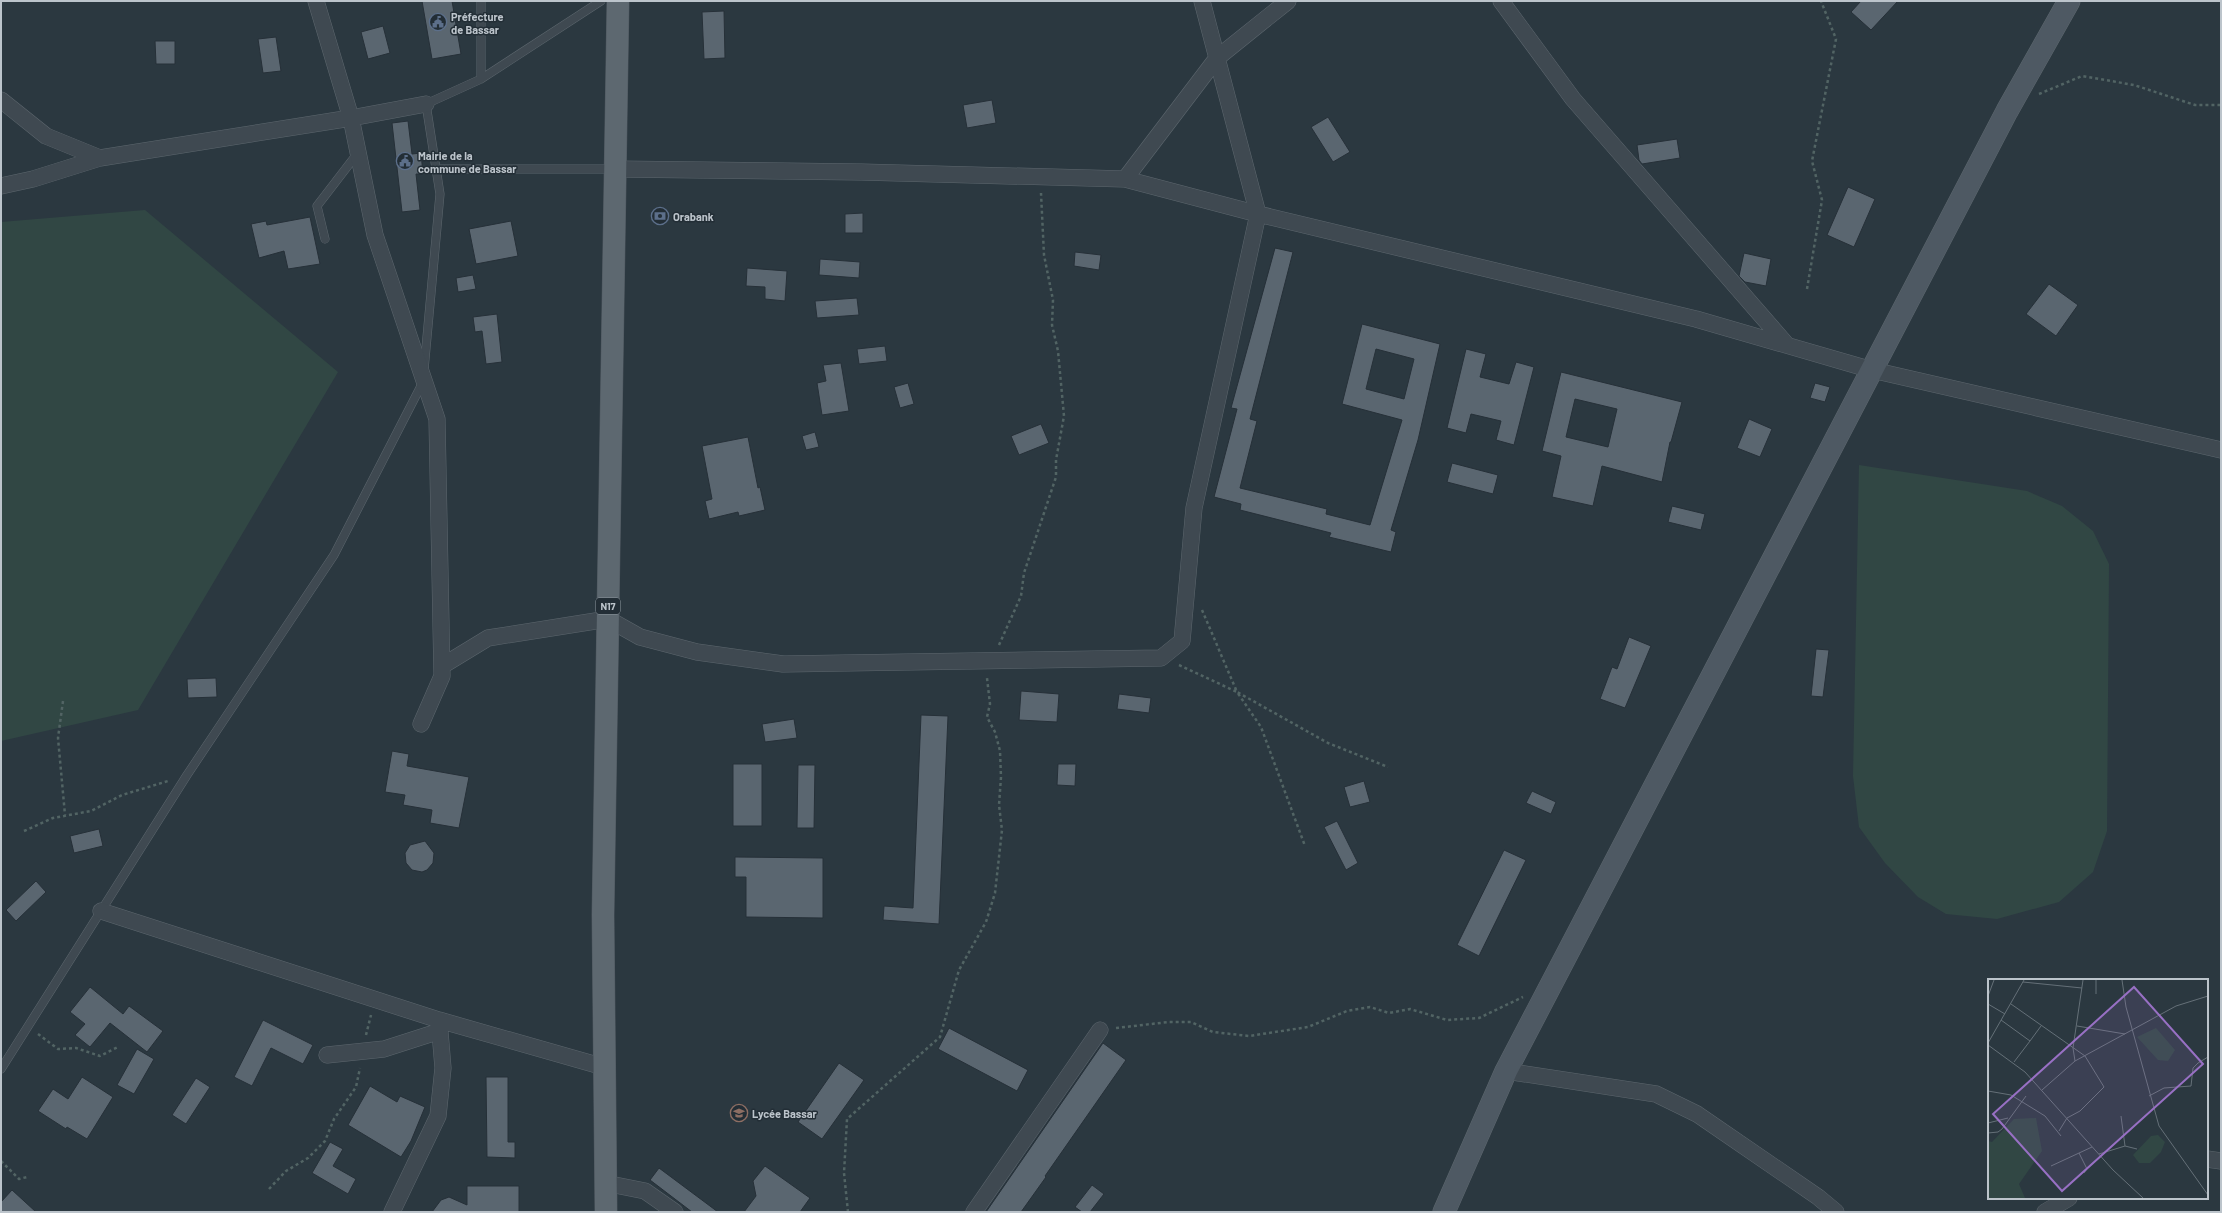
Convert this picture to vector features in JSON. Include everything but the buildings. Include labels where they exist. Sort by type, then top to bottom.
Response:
[{"type":"main road","name":"N17","points":[[604,1],[615,169],[603,915],[606,1212]]},
{"type":"street","points":[[316,1],[351,118],[375,235],[436,419],[442,676],[421,724]]},
{"type":"street","points":[[442,666],[488,638],[608,619],[640,637],[697,652],[783,664],[1161,658],[1182,641],[1194,508],[1258,214],[1202,1]]},
{"type":"street","points":[[1125,179],[1216,58],[1288,1]]},
{"type":"street","points":[[1501,1],[1573,99],[1787,345]]},
{"type":"street","points":[[1444,1212],[1506,1071],[2007,111],[2069,1]]},
{"type":"street","points":[[1,100],[46,136],[100,158]]},
{"type":"street","points":[[1,186],[33,179],[100,158],[351,118],[426,104]]},
{"type":"street","points":[[615,169],[1125,179],[1258,214],[1696,319],[1872,370],[2221,450]]},
{"type":"street","points":[[101,911],[377,1000],[440,1025],[604,1067]]},
{"type":"street","points":[[327,1055],[384,1049],[440,1025]]},
{"type":"street","points":[[392,1212],[438,1116],[443,1068],[440,1025]]},
{"type":"street","points":[[974,1212],[1100,1030]]},
{"type":"street","points":[[1506,1071],[1656,1094],[1697,1114],[1818,1197],[1836,1212]]},
{"type":"street","points":[[2208,1160],[2221,1161]]},
{"type":"street","points":[[605,1183],[645,1191],[675,1212]]},
{"type":"street","points":[[2045,1212],[2067,1199]]},
{"type":"lane","points":[[481,1],[481,79]]},
{"type":"lane","points":[[1,1069],[187,775],[334,555],[424,381],[440,194],[426,104],[481,79],[604,1]]},
{"type":"lane","points":[[325,239],[317,206],[358,153]]},
{"type":"lane","points":[[436,169],[615,169]]},
{"type":"path","points":[[1807,290],[1822,200],[1812,161],[1836,39],[1821,1]]},
{"type":"path","points":[[2033,98],[2082,76],[2134,85],[2195,104],[2221,105]]},
{"type":"path","points":[[848,1212],[844,1173],[846,1119],[940,1037],[959,970],[986,922],[995,893],[1002,830],[999,805],[1001,777],[1000,750],[995,732],[987,717],[990,704],[987,678],[992,661],[1021,596],[1024,573],[1056,477],[1056,460],[1064,416],[1058,351],[1052,325],[1053,300],[1044,255],[1041,177]]},
{"type":"path","points":[[1200,607],[1237,692],[1261,727],[1305,846]]},
{"type":"path","points":[[1161,658],[1197,672],[1237,692],[1328,743],[1388,767]]},
{"type":"path","points":[[63,702],[58,738],[65,816]]},
{"type":"path","points":[[24,831],[54,818],[91,811],[122,795],[187,775]]},
{"type":"path","points":[[1100,1030],[1169,1022],[1191,1022],[1213,1032],[1249,1036],[1308,1027],[1347,1011],[1370,1007],[1389,1013],[1410,1009],[1447,1020],[1479,1018],[1526,996]]},
{"type":"path","points":[[269,1189],[286,1171],[308,1158],[325,1141],[334,1119],[356,1088],[364,1051],[367,1027],[377,1000]]},
{"type":"path","points":[[28,1027],[58,1049],[76,1048],[100,1056],[118,1047]]},
{"type":"path","points":[[1,1161],[19,1179],[27,1177]]},
{"type":"green space","points":[[145,210],[338,372],[138,710],[1,741],[1,222]]},
{"type":"green space","points":[[1859,465],[2027,491],[2062,506],[2093,531],[2109,564],[2107,831],[2093,872],[2059,902],[1997,919],[1946,914],[1918,897],[1885,863],[1859,827],[1853,776]]},
{"type":"place","name":"Préfecture de Bassar","points":[[438,22]]},
{"type":"place","name":"Mairie de la commune de Bassar","points":[[405,161]]},
{"type":"place","name":"Orabank","points":[[660,216]]},
{"type":"place","name":"Lycée Bassar","points":[[739,1113]]}]
